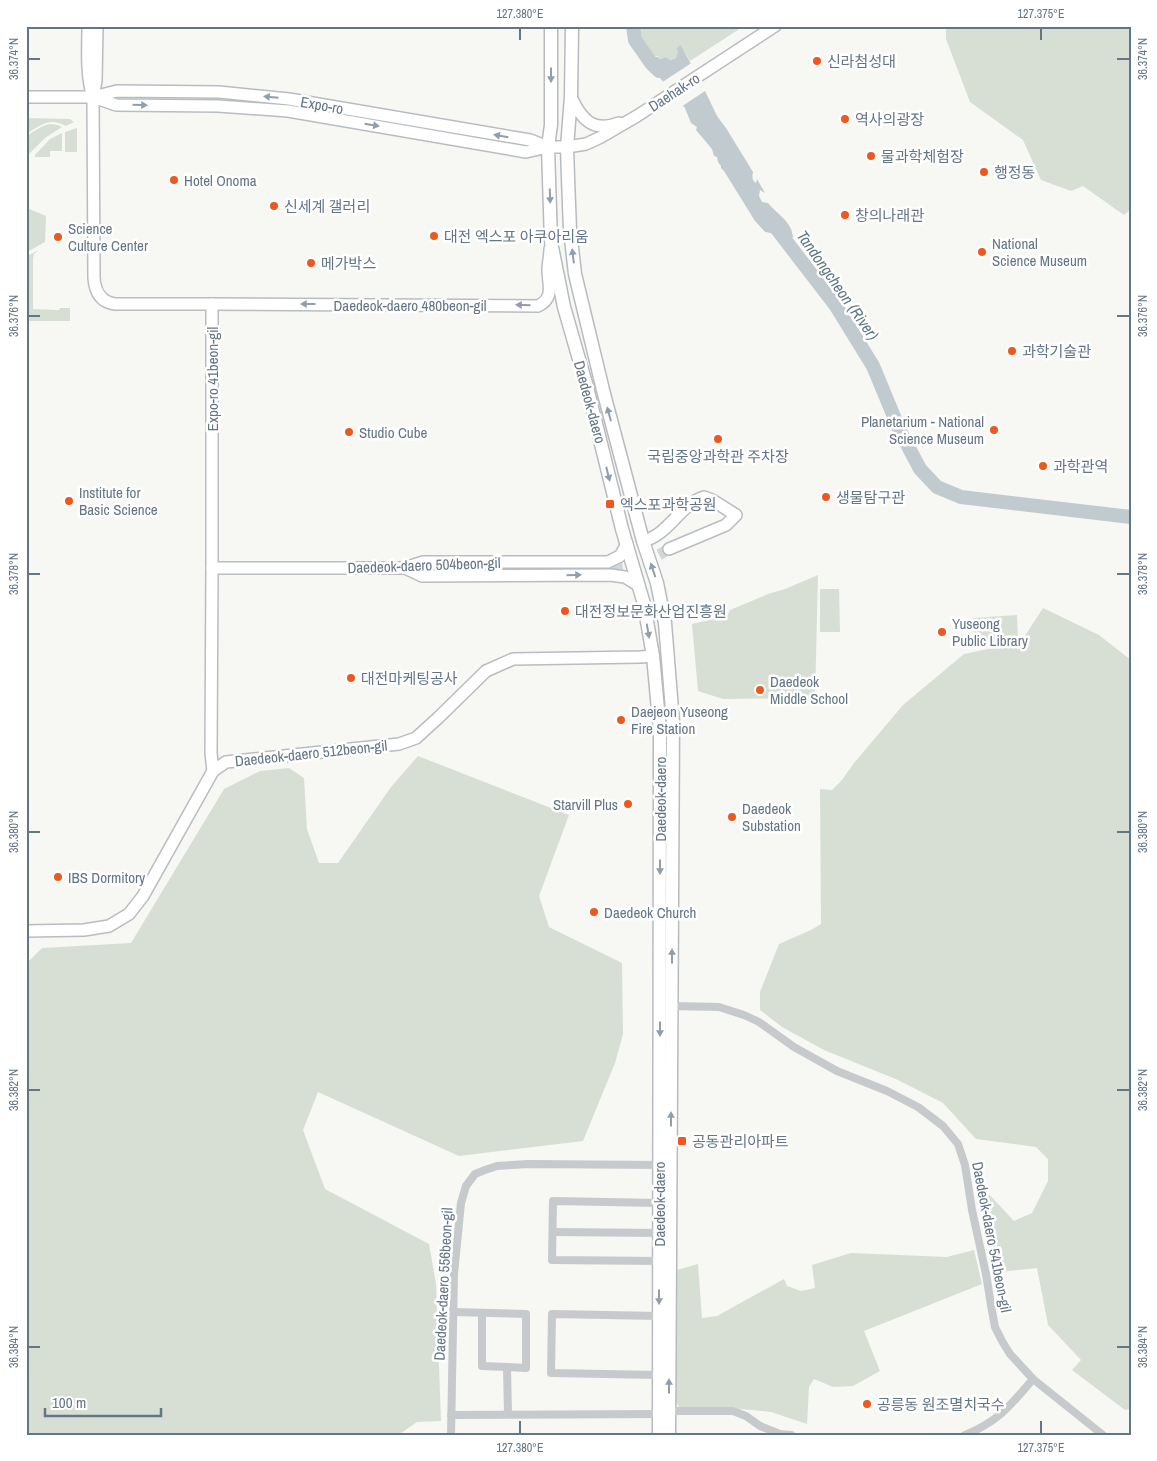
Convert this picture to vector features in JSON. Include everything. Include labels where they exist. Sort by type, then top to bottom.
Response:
[{"type":"main road","name":"Daedeok-daero","points":[[551,26],[548,147],[551,242],[564,307],[644,604],[653,656],[660,731],[659,1375],[669,1435]]},
{"type":"main road","name":"Daedeok-daero","points":[[572,26],[571,97],[567,147],[570,230],[575,274],[643,541],[657,583],[665,623],[673,722],[672,1006],[664,1413],[659,1435]]},
{"type":"street","points":[[88,26],[92,72]]},
{"type":"street","points":[[96,26],[92,72],[88,81],[93,97],[94,284],[99,295],[108,303],[212,304]]},
{"type":"street","name":"Daehak-ro","points":[[567,147],[586,144],[601,138],[775,26]]},
{"type":"street","name":"Expo-ro","points":[[26,96],[93,97],[116,105],[218,106],[288,111],[526,152],[548,147],[567,147]]},
{"type":"street","points":[[571,97],[577,110],[591,124],[602,126],[615,125],[637,116]]},
{"type":"street","name":"Daedeok-daero 480beon-gil","points":[[212,304],[538,306],[544,303],[548,296],[551,242]]},
{"type":"street","name":"Expo-ro 41beon-gil","points":[[212,304],[211,753],[213,771]]},
{"type":"street","points":[[643,541],[653,539],[668,527],[690,503],[704,497],[736,515],[726,525],[669,549]]},
{"type":"street","points":[[715,530],[719,524],[719,504]]},
{"type":"street","points":[[546,568],[608,562],[620,556],[627,544]]},
{"type":"street","name":"Daedeok-daero 504beon-gil","points":[[212,568],[546,568]]},
{"type":"street","points":[[546,568],[610,574],[625,577],[638,585]]},
{"type":"street","name":"Daedeok-daero 512beon-gil","points":[[213,771],[226,762],[399,744],[416,738],[486,671],[513,659],[653,656]]},
{"type":"street","points":[[26,931],[84,930],[109,926],[129,914],[143,896],[213,771]]},
{"type":"street","name":"Daedeok-daero 541beon-gil","points":[[672,1006],[719,1007],[744,1015],[759,1022],[794,1047],[837,1071],[887,1091],[918,1107],[942,1126],[958,1144],[965,1165],[995,1326],[1002,1341],[1010,1354],[1034,1379],[1103,1435]]},
{"type":"street","name":"Daedeok-daero 556beon-gil","points":[[451,1435],[454,1274],[461,1203],[466,1186],[475,1174],[497,1166],[528,1164],[659,1165]]},
{"type":"street","points":[[659,1203],[553,1201],[552,1260],[659,1262]]},
{"type":"street","points":[[553,1232],[659,1233]]},
{"type":"street","points":[[453,1312],[526,1314],[526,1368],[482,1366],[482,1313]]},
{"type":"street","points":[[659,1316],[552,1314],[551,1373],[659,1375]]},
{"type":"street","points":[[507,1367],[508,1414]]},
{"type":"street","points":[[965,1435],[980,1429],[996,1419],[1009,1408],[1034,1379]]},
{"type":"street","points":[[451,1415],[733,1411],[746,1416],[760,1426],[780,1434],[791,1435]]},
{"type":"street","points":[[760,1426],[760,1435]]},
{"type":"shaded area","points":[[636,26],[744,26],[690,61],[681,45],[676,58],[671,60],[665,57],[661,59],[657,56],[650,57],[642,44]]},
{"type":"shaded area","points":[[946,26],[1131,26],[1131,209],[1124,215],[1083,186],[1071,191],[1041,180],[1023,140],[970,102],[946,39]]},
{"type":"shaded area","points":[[681,45],[717,116],[753,172],[752,177],[754,181],[756,183],[757,179],[765,193],[760,190],[759,196],[762,202],[768,203],[786,222],[791,229],[794,241],[777,245],[755,221],[721,168],[712,149],[696,130],[697,127],[691,123],[685,108],[660,78],[648,70],[643,61],[654,56],[661,59],[665,57],[671,60],[676,58],[677,48]]},
{"type":"shaded area","points":[[26,118],[70,119],[74,122],[66,126],[55,122],[45,123],[26,134]]},
{"type":"shaded area","points":[[50,124],[62,127],[45,138],[26,155],[26,136]]},
{"type":"shaded area","points":[[77,128],[77,152],[65,152],[65,132]]},
{"type":"shaded area","points":[[62,133],[62,151],[50,151],[50,157],[35,157],[50,139]]},
{"type":"shaded area","points":[[29,209],[46,216],[45,242],[29,251]]},
{"type":"shaded area","points":[[39,250],[34,254],[33,259],[33,309],[59,310],[60,308],[70,308],[70,321],[29,321],[29,255]]},
{"type":"shaded area","points":[[818,575],[815,698],[723,699],[698,691],[692,624],[727,616],[730,610]]},
{"type":"shaded area","points":[[820,589],[839,589],[840,632],[820,632]]},
{"type":"shaded area","points":[[1043,608],[1099,635],[1131,660],[1131,1409],[1125,1410],[1072,1370],[1081,1360],[1048,1325],[1037,1268],[991,1273],[984,1189],[1014,1221],[1032,1213],[1048,1181],[1048,1159],[1036,1147],[976,1139],[943,1103],[898,1080],[824,1050],[782,1027],[760,1010],[760,992],[779,944],[821,924],[820,789],[832,790],[903,705],[964,654],[1021,642]]},
{"type":"shaded area","points":[[1017,615],[1018,639],[974,643],[973,618]]},
{"type":"shaded area","points":[[418,756],[569,815],[539,896],[549,927],[622,963],[623,1034],[615,1063],[583,1141],[459,1156],[318,1092],[303,1130],[325,1189],[429,1244],[436,1284],[441,1421],[417,1422],[398,1435],[26,1435],[26,964],[42,948],[131,943],[224,789],[260,771],[289,768],[304,778],[307,829],[319,863],[338,863],[391,787]]},
{"type":"shaded area","points":[[974,1250],[982,1284],[864,1331],[880,1371],[853,1386],[833,1387],[814,1379],[809,1387],[807,1424],[771,1412],[721,1407],[680,1408],[675,1401],[677,1270],[698,1264],[702,1318],[717,1316],[784,1279],[787,1286],[801,1291],[815,1288],[812,1265],[851,1253],[947,1257]]},
{"type":"pier","points":[[693,62],[708,89],[681,107],[661,83]]},
{"type":"pier","points":[[761,231],[796,238],[796,242],[777,247]]},
{"type":"waterway","name":"Tandongcheon (River)","points":[[633,26],[635,40],[659,71]]},
{"type":"waterway","name":"Tandongcheon (River)","points":[[776,228],[836,306],[873,366],[900,431],[920,469],[937,487],[961,497],[1131,517]]},
{"type":"tunnel","points":[[595,567],[634,564],[651,559],[669,549]]},
{"type":"place","name":"신라첨성대","points":[[817,61]]},
{"type":"place","name":"역사의광장","points":[[845,119]]},
{"type":"place","name":"물과학체험장","points":[[871,156]]},
{"type":"place","name":"행정동","points":[[984,172]]},
{"type":"place","name":"Hotel Onoma","points":[[174,180]]},
{"type":"place","name":"신세계 갤러리","points":[[274,206]]},
{"type":"place","name":"창의나래관","points":[[845,215]]},
{"type":"place","name":"대전 엑스포 아쿠아리움","points":[[434,236]]},
{"type":"place","name":"Science Culture Center","points":[[58,237]]},
{"type":"place","name":"National Science Museum","points":[[982,252]]},
{"type":"place","name":"메가박스","points":[[311,263]]},
{"type":"place","name":"과학기술관","points":[[1012,351]]},
{"type":"place","name":"Planetarium - National Science Museum","points":[[994,430]]},
{"type":"place","name":"Studio Cube","points":[[349,432]]},
{"type":"place","name":"국립중앙과학관 주차장","points":[[718,439]]},
{"type":"place","name":"과학관역","points":[[1043,466]]},
{"type":"place","name":"생물탐구관","points":[[826,497]]},
{"type":"place","name":"Institute for Basic Science","points":[[69,501]]},
{"type":"place","name":"엑스포과학공원","points":[[610,504]]},
{"type":"place","name":"대전정보문화산업진흥원","points":[[565,611]]},
{"type":"place","name":"Yuseong Public Library","points":[[942,632]]},
{"type":"place","name":"대전마케팅공사","points":[[351,678]]},
{"type":"place","name":"Daedeok Middle School","points":[[760,690]]},
{"type":"place","name":"Daejeon Yuseong Fire Station","points":[[621,720]]},
{"type":"place","name":"Starvill Plus","points":[[628,804]]},
{"type":"place","name":"Daedeok Substation","points":[[732,817]]},
{"type":"place","name":"IBS Dormitory","points":[[58,877]]},
{"type":"place","name":"Daedeok Church","points":[[594,912]]},
{"type":"place","name":"공동관리아파트","points":[[682,1141]]},
{"type":"place","name":"공릉동 원조멸치국수","points":[[867,1404]]}]
